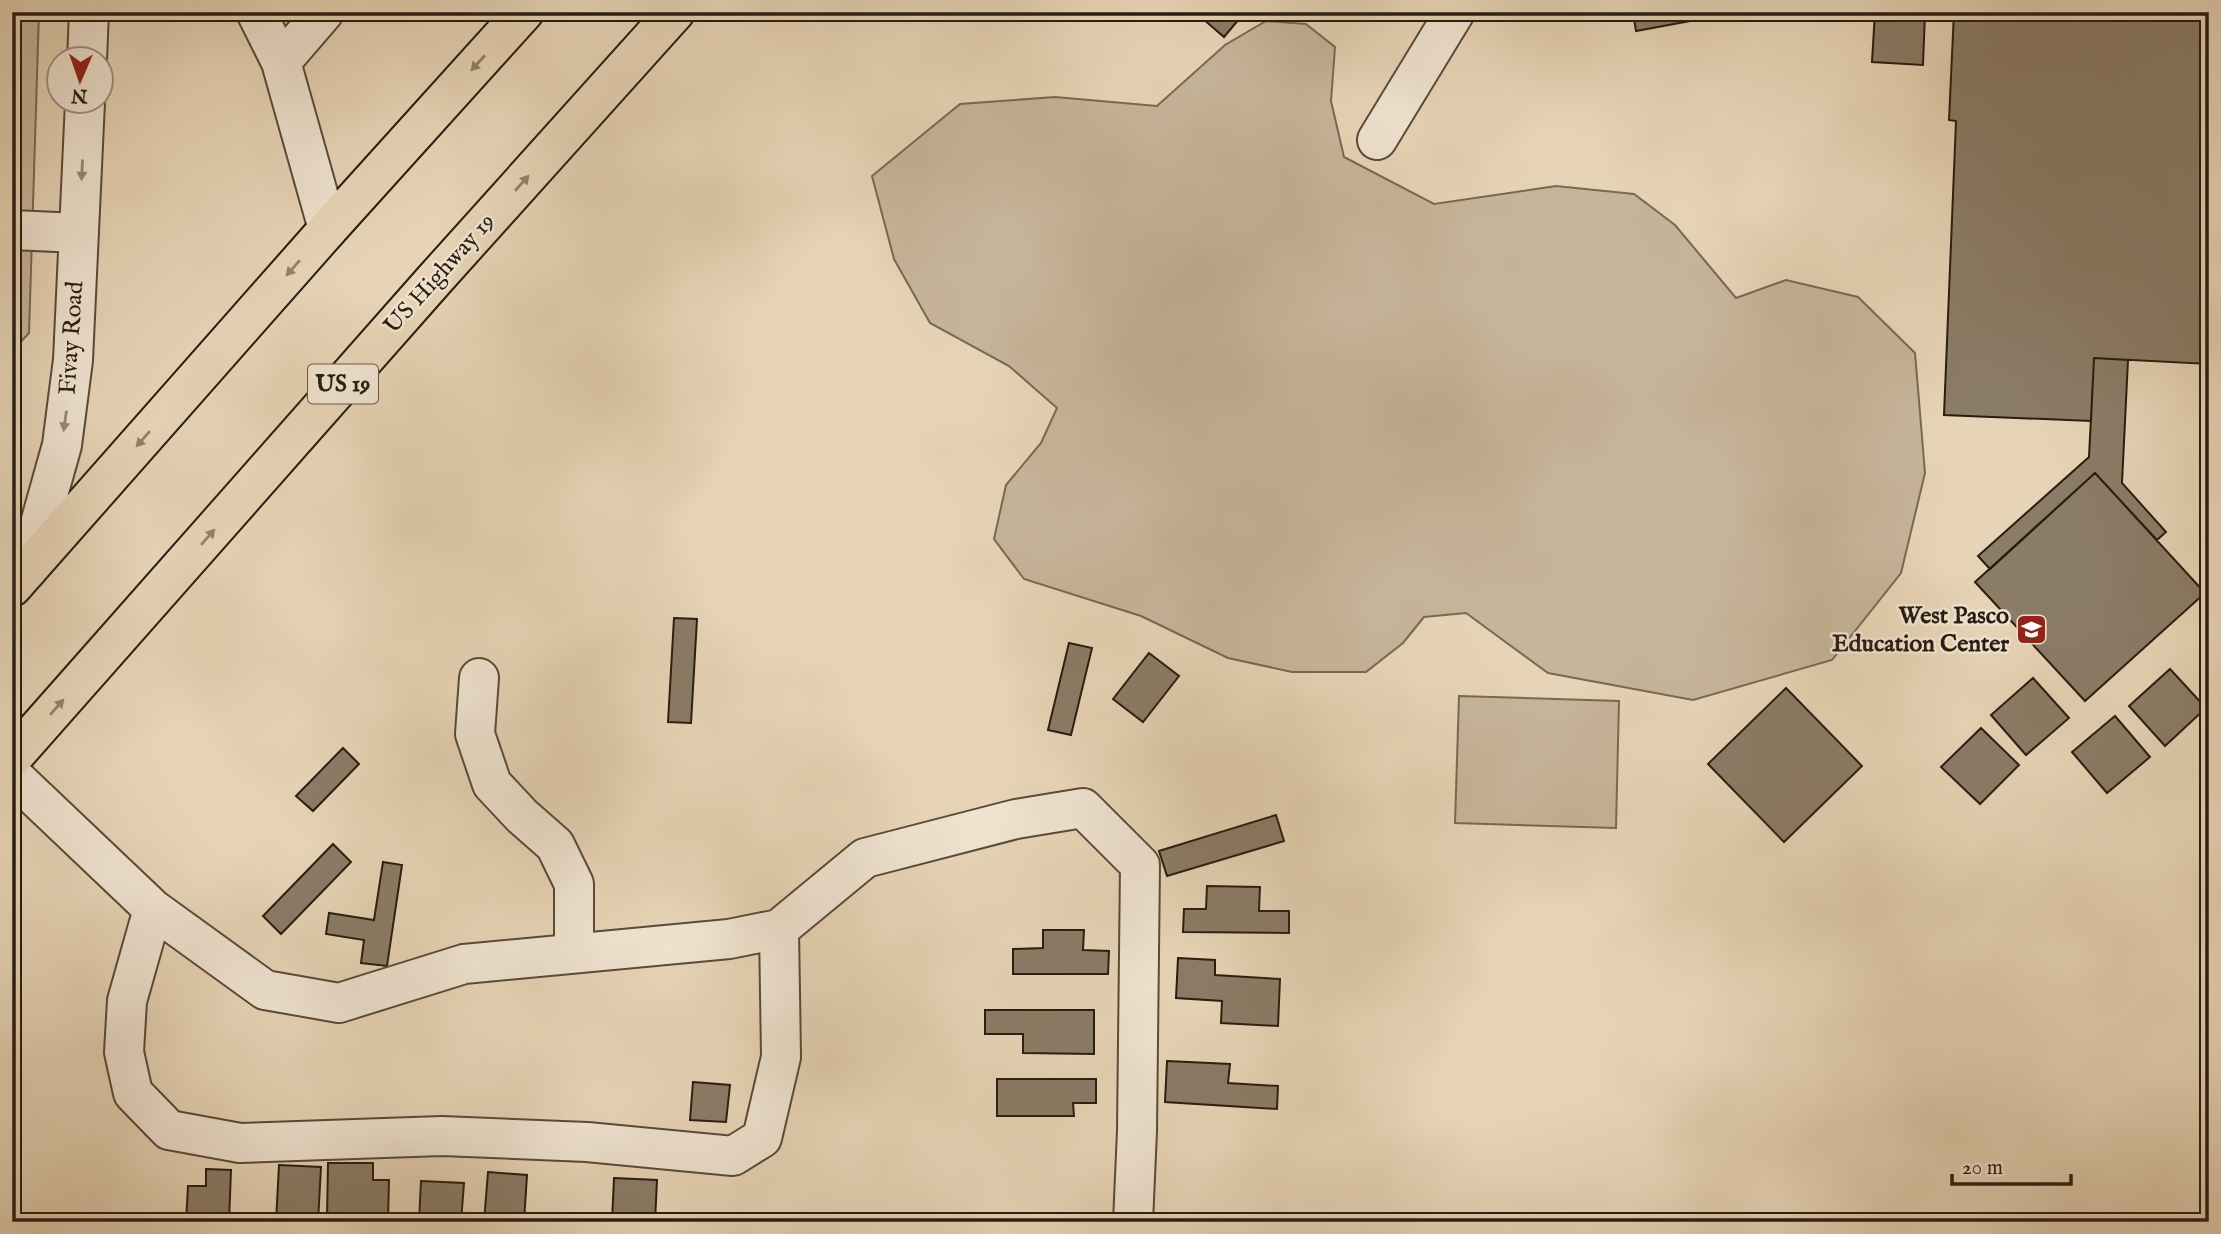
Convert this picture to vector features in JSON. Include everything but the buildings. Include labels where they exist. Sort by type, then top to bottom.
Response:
[{"type":"highway","points":[[20,579],[328,229],[524,12]]},
{"type":"highway","name":"US Highway 19","points":[[12,758],[675,12]]},
{"type":"street","points":[[88,46],[89,12]]},
{"type":"street","points":[[256,12],[281,62],[328,229]]},
{"type":"street","points":[[1377,140],[1455,12]]},
{"type":"street","points":[[281,62],[306,18]]},
{"type":"street","name":"Fivay Road","points":[[20,579],[62,445],[73,360],[84,116]]},
{"type":"street","points":[[12,230],[79,233]]},
{"type":"street","points":[[479,678],[475,734],[492,784],[522,816],[555,845],[574,884],[574,953]]},
{"type":"street","points":[[12,775],[153,909],[265,990],[339,1003],[464,964],[729,939],[779,929],[865,858],[1016,819],[1083,808],[1140,865],[1137,1131],[1133,1222]]},
{"type":"street","points":[[153,909],[127,1002],[124,1052],[133,1093],[169,1130],[240,1143],[442,1136],[587,1142],[733,1156],[762,1138],[781,1057],[779,929]]},
{"type":"shaded area","points":[[12,12],[39,12],[29,333],[12,351]]},
{"type":"shaded area","points":[[1266,21],[1306,24],[1335,47],[1331,101],[1344,157],[1434,204],[1556,186],[1634,194],[1675,225],[1736,298],[1786,280],[1858,297],[1915,353],[1925,473],[1901,573],[1832,660],[1693,700],[1548,673],[1466,613],[1424,617],[1403,643],[1366,672],[1292,672],[1228,658],[1141,616],[1024,579],[994,539],[1006,485],[1041,443],[1057,408],[1009,366],[930,323],[894,259],[872,176],[960,104],[1055,97],[1157,106],[1225,45]]},
{"type":"shaded area","points":[[1459,696],[1619,701],[1616,828],[1455,823]]},
{"type":"place","name":"West Pasco Education Center","points":[[2032,630]]}]
